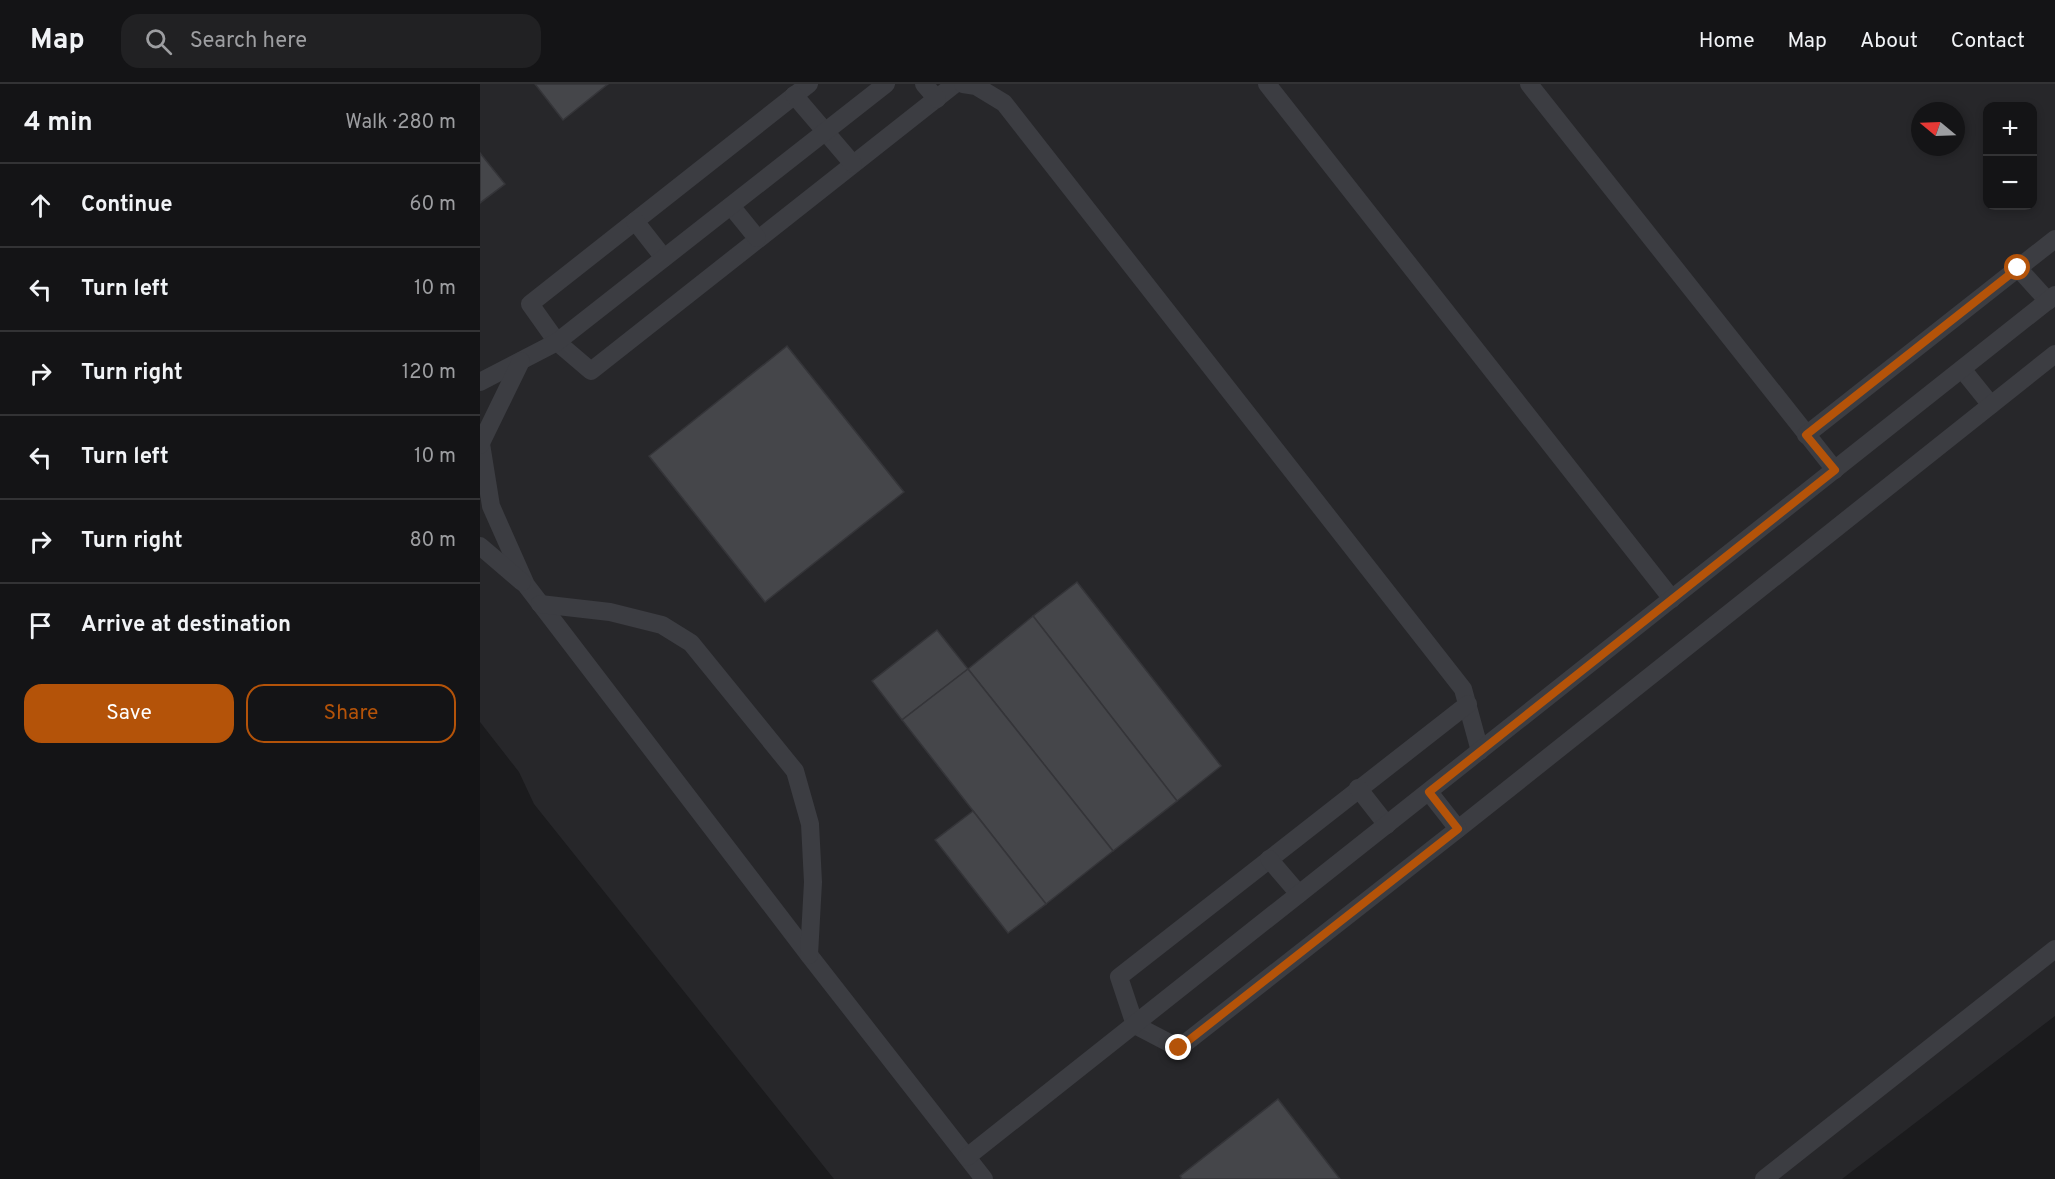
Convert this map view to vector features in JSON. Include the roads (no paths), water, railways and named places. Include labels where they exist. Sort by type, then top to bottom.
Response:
[{"type":"lane","points":[[480,382],[557,342],[886,84]]},
{"type":"lane","points":[[924,84],[937,99]]},
{"type":"lane","points":[[853,164],[825,131],[802,90],[530,304],[557,342],[591,371],[955,84]]},
{"type":"lane","points":[[963,84],[976,86],[1004,103],[1463,689],[1480,751]]},
{"type":"lane","points":[[1267,84],[1672,599]]},
{"type":"lane","points":[[1529,84],[1835,470]]},
{"type":"lane","points":[[731,206],[757,238]]},
{"type":"lane","points":[[635,221],[664,258]]},
{"type":"lane","points":[[1806,435],[2055,239]]},
{"type":"lane","points":[[968,1157],[2051,298],[2018,268]]},
{"type":"lane","points":[[1468,704],[1119,977],[1135,1025],[1179,1048],[2055,354]]},
{"type":"lane","points":[[521,361],[480,444],[483,474],[491,506],[526,585],[809,955],[984,1179]]},
{"type":"lane","points":[[1962,369],[1991,405]]},
{"type":"lane","points":[[480,546],[526,585]]},
{"type":"lane","points":[[540,604],[610,612],[662,625],[691,643],[795,771],[810,824],[813,882],[809,955]]},
{"type":"lane","points":[[1358,788],[1386,825]]},
{"type":"lane","points":[[1429,792],[1458,829]]},
{"type":"lane","points":[[1269,859],[1299,894]]},
{"type":"lane","points":[[1764,1179],[2055,949]]}]
